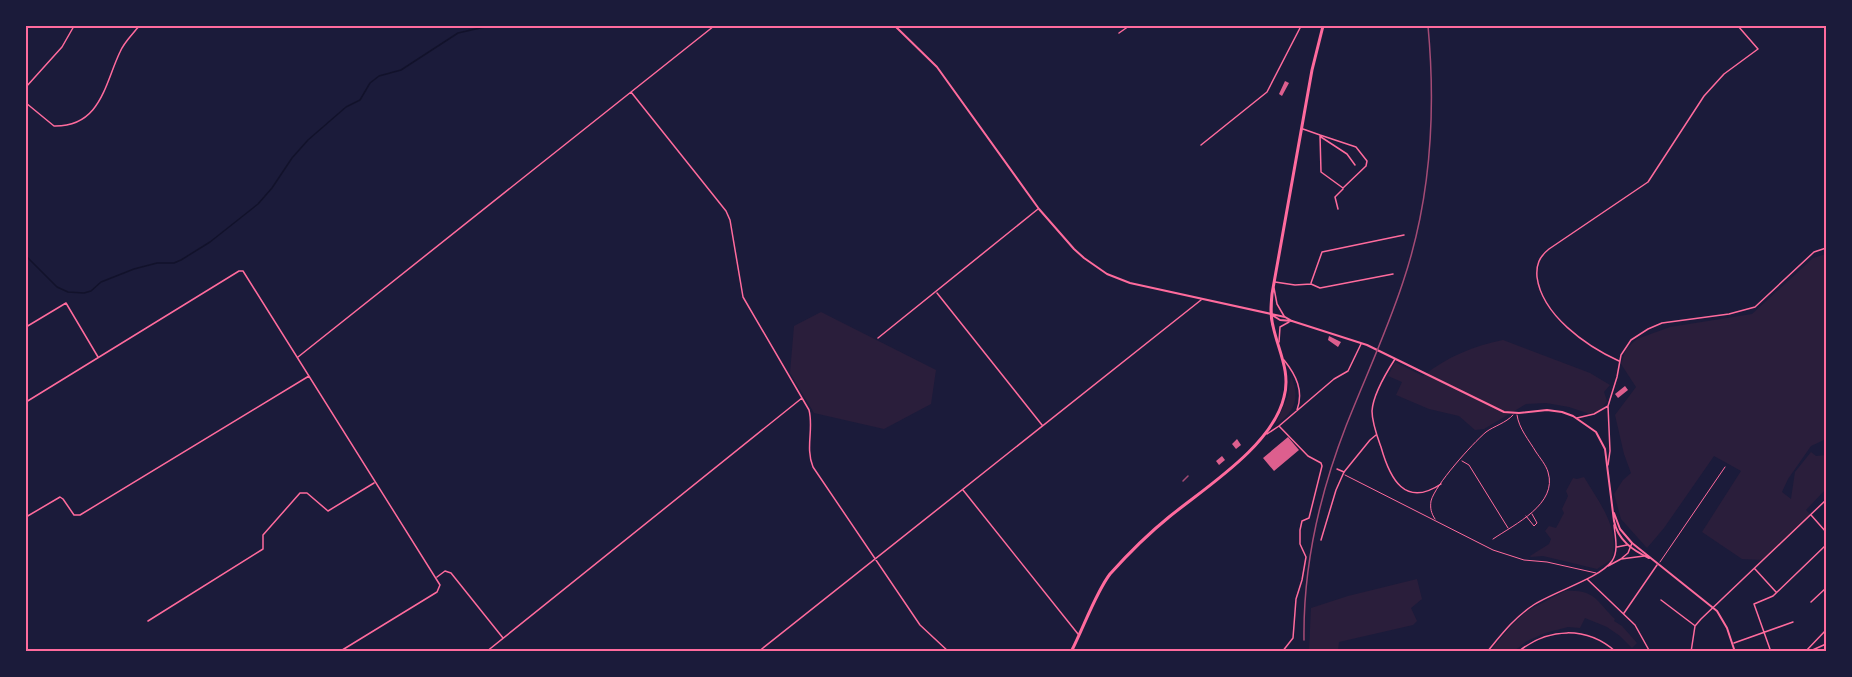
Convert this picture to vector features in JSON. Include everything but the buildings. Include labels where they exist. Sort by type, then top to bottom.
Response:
[{"type":"main road","points":[[1071,651],[1111,573],[1166,519],[1265,435],[1279,411],[1285,396],[1286,381],[1271,315],[1274,282],[1312,70],[1323,26]]},
{"type":"street","points":[[26,87],[62,47],[74,26]]},
{"type":"street","points":[[26,103],[54,126],[72,123],[83,118],[103,95],[120,50],[139,26]]},
{"type":"street","points":[[298,357],[714,26]]},
{"type":"street","points":[[896,26],[944,75],[1039,209],[1084,258],[1107,274],[1130,283],[1285,317],[1299,324],[1361,343],[1493,407],[1515,413],[1555,411],[1577,418],[1599,436],[1604,446],[1608,466],[1616,547],[1613,559],[1605,567]]},
{"type":"street","points":[[1119,33],[1129,26]]},
{"type":"street","points":[[1201,145],[1268,92],[1301,26]]},
{"type":"street","points":[[1619,361],[1599,350],[1560,321],[1540,293],[1538,263],[1549,249],[1648,182],[1704,96],[1724,74],[1758,49],[1738,26]]},
{"type":"street","points":[[631,92],[727,212],[743,297],[811,415],[808,445],[812,463],[920,625],[949,651]]},
{"type":"street","points":[[1302,129],[1355,146],[1367,160],[1366,166],[1335,197],[1338,209]]},
{"type":"street","points":[[1320,136],[1347,154],[1355,165]]},
{"type":"street","points":[[1320,136],[1321,172],[1343,188]]},
{"type":"street","points":[[878,338],[1039,209]]},
{"type":"street","points":[[1311,284],[1322,252],[1404,235]]},
{"type":"street","points":[[1608,466],[1610,451],[1608,406],[1617,377],[1619,361],[1625,346],[1631,340],[1662,323],[1729,314],[1755,307],[1814,252],[1827,248]]},
{"type":"street","points":[[26,402],[241,270],[245,272],[440,587],[437,592],[343,651],[339,651]]},
{"type":"street","points":[[1285,317],[1277,304],[1274,282],[1293,285],[1311,284],[1316,288],[1322,288],[1393,274]]},
{"type":"street","points":[[935,292],[1043,426]]},
{"type":"street","points":[[758,651],[1203,299]]},
{"type":"street","points":[[26,327],[66,303],[99,357]]},
{"type":"street","points":[[1271,315],[1280,320],[1292,321]]},
{"type":"street","points":[[1279,349],[1280,328],[1284,323],[1292,321]]},
{"type":"street","points":[[1265,435],[1279,426],[1334,379],[1348,371],[1361,343]]},
{"type":"street","points":[[1282,358],[1291,369],[1300,390],[1297,411]]},
{"type":"street","points":[[1395,358],[1372,411],[1389,471],[1397,484],[1412,492],[1422,494],[1441,484]]},
{"type":"street","points":[[26,517],[60,497],[64,499],[74,515],[80,516],[309,375]]},
{"type":"street","points":[[486,651],[803,398]]},
{"type":"street","points":[[1577,418],[1594,414],[1608,406]]},
{"type":"street","points":[[1279,426],[1308,456],[1328,466]]},
{"type":"street","points":[[1321,540],[1336,490],[1344,473],[1370,440],[1377,435]]},
{"type":"street","points":[[1282,651],[1293,638],[1296,599],[1306,557],[1300,544],[1300,526],[1302,521],[1310,516],[1322,464]]},
{"type":"street","points":[[1337,469],[1344,473]]},
{"type":"street","points":[[148,621],[263,549],[263,535],[300,493],[308,494],[328,511],[375,482]]},
{"type":"street","points":[[963,489],[1079,636]]},
{"type":"street","points":[[1691,651],[1695,626],[1827,500]]},
{"type":"street","points":[[1612,505],[1620,529],[1632,543],[1713,608],[1723,621],[1735,651]]},
{"type":"street","points":[[1811,515],[1827,532]]},
{"type":"street","points":[[1614,521],[1618,533],[1629,546],[1649,558]]},
{"type":"street","points":[[1487,651],[1511,623],[1526,610],[1621,559],[1627,554],[1632,543]]},
{"type":"street","points":[[1771,651],[1754,604],[1777,593],[1827,545]]},
{"type":"street","points":[[1616,547],[1629,546]]},
{"type":"street","points":[[1621,559],[1644,556]]},
{"type":"street","points":[[1624,613],[1658,564]]},
{"type":"street","points":[[1754,569],[1777,593]]},
{"type":"street","points":[[436,578],[445,571],[451,573],[503,638]]},
{"type":"street","points":[[1586,578],[1640,631],[1650,651]]},
{"type":"street","points":[[1811,602],[1827,588]]},
{"type":"street","points":[[1661,600],[1695,626]]},
{"type":"street","points":[[1733,644],[1793,622]]},
{"type":"street","points":[[1806,651],[1827,630]]},
{"type":"street","points":[[1518,651],[1536,640],[1573,631],[1592,637],[1616,651]]},
{"type":"street","points":[[1806,651],[1827,644]]},
{"type":"lane","points":[[1439,522],[1431,514],[1431,507],[1433,496],[1441,484],[1479,438],[1515,413],[1521,429],[1546,467],[1550,480],[1546,496],[1530,513],[1494,539]]},
{"type":"lane","points":[[1460,461],[1466,461],[1469,465],[1508,528]]},
{"type":"lane","points":[[1658,564],[1725,467]]},
{"type":"lane","points":[[1344,473],[1493,550],[1524,560],[1547,562],[1596,573]]},
{"type":"lane","points":[[1526,516],[1533,526],[1537,525],[1530,513]]},
{"type":"lane","points":[[1576,651],[1587,651]]},
{"type":"shaded area","points":[[1826,254],[1826,439],[1811,446],[1788,479],[1782,492],[1791,499],[1795,472],[1811,452],[1816,456],[1826,455],[1826,489],[1806,510],[1811,515],[1763,560],[1742,559],[1702,532],[1741,471],[1714,456],[1664,528],[1647,548],[1621,519],[1614,494],[1623,480],[1631,473],[1615,415],[1636,387],[1621,364],[1626,349],[1637,339],[1670,327],[1752,314],[1813,258]]},
{"type":"shaded area","points":[[821,312],[936,370],[931,404],[884,429],[814,413],[790,373],[794,326]]},
{"type":"shaded area","points":[[1503,340],[1590,373],[1610,385],[1604,392],[1607,401],[1601,410],[1590,414],[1546,403],[1526,404],[1484,429],[1475,430],[1459,416],[1429,409],[1396,395],[1402,382],[1388,376],[1395,362],[1423,376],[1441,363],[1461,353]]},
{"type":"shaded area","points":[[1291,376],[1295,391],[1294,403],[1288,414],[1276,424],[1288,396]]},
{"type":"shaded area","points":[[1584,477],[1602,506],[1611,527],[1614,549],[1611,560],[1597,569],[1543,556],[1531,557],[1549,544],[1551,539],[1545,531],[1549,526],[1556,528],[1564,513],[1562,509],[1568,496],[1566,491],[1573,478]]},
{"type":"shaded area","points":[[1417,579],[1422,599],[1411,608],[1417,621],[1413,625],[1339,642],[1338,651],[1309,651],[1311,608],[1348,596]]},
{"type":"shaded area","points":[[1565,591],[1589,594],[1637,643],[1632,648],[1607,627],[1585,618],[1580,628],[1568,627],[1545,633],[1527,641],[1514,651],[1490,651],[1527,611]]},
{"type":"waterway","points":[[26,256],[57,287],[68,292],[84,293],[91,291],[101,282],[134,269],[181,260],[210,242],[258,204],[308,140],[346,107],[360,100],[370,83],[379,76],[401,70],[458,33],[489,26]]},
{"type":"railway","points":[[1304,640],[1304,613],[1310,558],[1328,478],[1346,426],[1397,300],[1420,219],[1431,123],[1428,26]]},
{"type":"railway","points":[[1183,481],[1188,476]]}]
